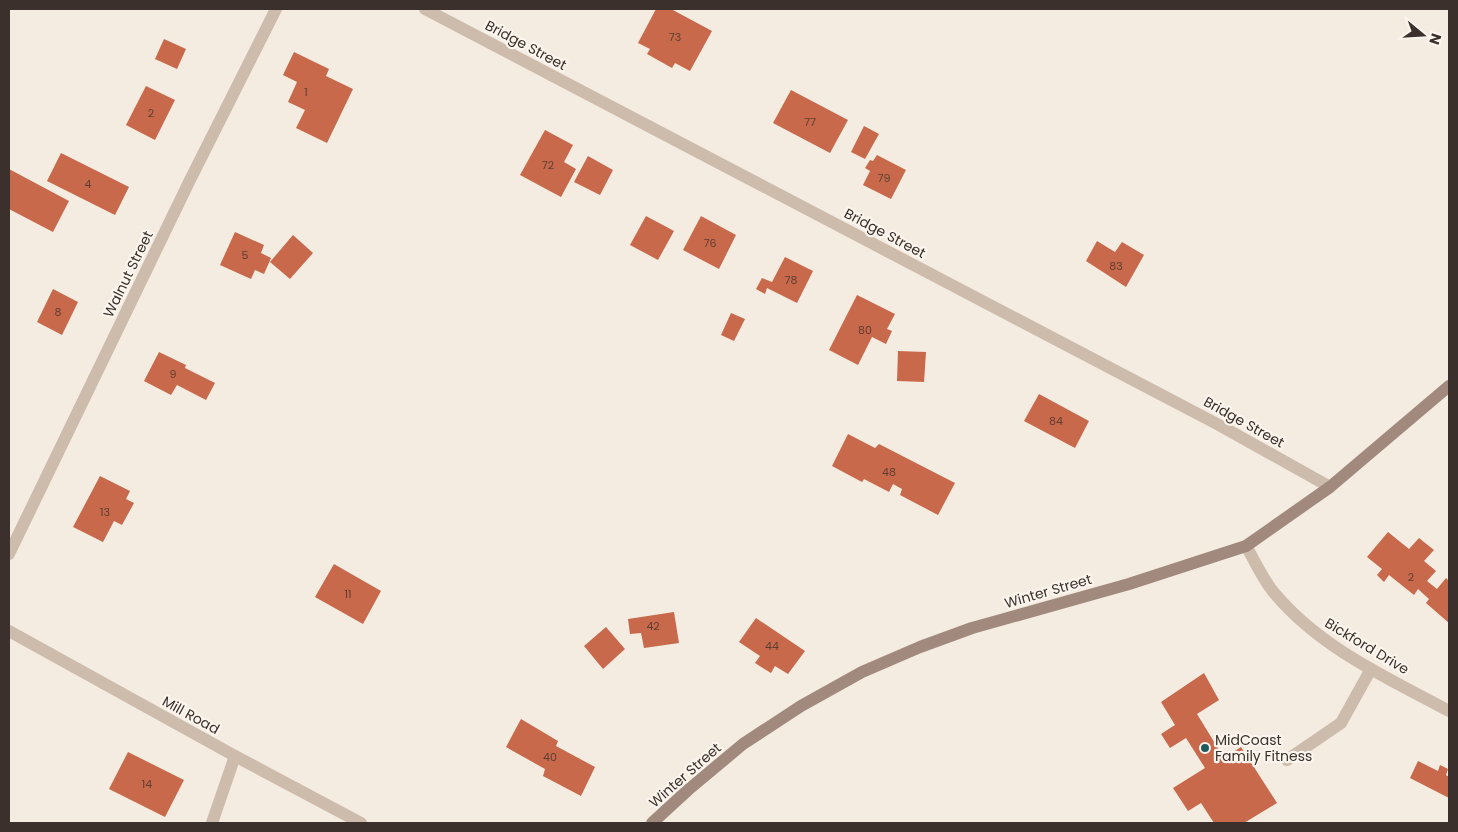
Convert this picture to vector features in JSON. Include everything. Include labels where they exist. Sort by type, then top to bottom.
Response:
[{"type":"street","name":"Walnut Street","points":[[9,554],[185,191],[276,9]]},
{"type":"street","name":"Bridge Street","points":[[425,9],[1210,420],[1330,487]]},
{"type":"street","name":"Winter Street","points":[[652,823],[743,744],[801,706],[862,672],[920,647],[972,628],[1129,584],[1246,546],[1330,487],[1449,386]]},
{"type":"street","name":"Bickford Drive","points":[[1246,546],[1274,594],[1299,620],[1355,660],[1449,710]]},
{"type":"street","name":"Mill Road","points":[[9,631],[235,756],[361,823]]},
{"type":"street","points":[[1287,760],[1340,723],[1371,669]]},
{"type":"street","points":[[212,823],[235,756]]},
{"type":"building","points":[[656,9],[671,9],[712,31],[690,71],[675,63],[672,68],[647,54],[650,49],[638,43]]},
{"type":"building","points":[[164,39],[186,49],[177,69],[155,59]]},
{"type":"building","points":[[294,52],[329,69],[326,76],[353,89],[327,143],[296,128],[305,110],[288,102],[297,82],[283,75]]},
{"type":"building","points":[[146,86],[175,100],[155,140],[126,125]]},
{"type":"building","points":[[791,90],[848,120],[830,153],[773,123]]},
{"type":"building","points":[[864,126],[879,134],[865,159],[851,152]]},
{"type":"building","points":[[545,130],[573,145],[564,162],[576,169],[561,197],[520,175]]},
{"type":"building","points":[[61,153],[129,187],[115,215],[47,181]]},
{"type":"building","points":[[877,155],[906,170],[891,199],[863,185],[870,171],[865,168],[870,160],[873,161]]},
{"type":"building","points":[[588,156],[613,170],[600,195],[574,182]]},
{"type":"building","points":[[9,169],[69,201],[53,232],[9,209]]},
{"type":"building","points":[[646,216],[674,231],[658,260],[630,245]]},
{"type":"building","points":[[701,216],[736,235],[719,269],[683,250]]},
{"type":"building","points":[[235,232],[264,245],[261,253],[271,258],[264,274],[255,270],[251,279],[220,265]]},
{"type":"building","points":[[293,235],[313,253],[290,279],[270,262]]},
{"type":"building","points":[[1097,241],[1115,252],[1122,242],[1144,255],[1126,287],[1086,261]]},
{"type":"building","points":[[785,257],[813,271],[797,303],[767,288],[765,294],[756,289],[762,278],[772,282]]},
{"type":"building","points":[[53,289],[78,302],[62,335],[37,322]]},
{"type":"building","points":[[857,295],[895,314],[887,329],[892,331],[886,344],[872,337],[858,365],[829,350]]},
{"type":"building","points":[[731,313],[745,319],[734,341],[721,335]]},
{"type":"building","points":[[898,351],[926,352],[924,382],[897,381]]},
{"type":"building","points":[[159,352],[186,365],[185,368],[215,383],[206,400],[177,385],[171,395],[144,381]]},
{"type":"building","points":[[1039,394],[1089,421],[1075,448],[1024,421]]},
{"type":"building","points":[[848,434],[875,448],[879,444],[955,483],[938,515],[900,495],[902,489],[893,484],[889,492],[864,479],[862,482],[832,466]]},
{"type":"building","points":[[100,476],[130,491],[126,499],[134,503],[122,525],[114,521],[103,542],[73,527]]},
{"type":"building","points":[[1388,532],[1409,549],[1419,538],[1434,550],[1424,561],[1436,571],[1427,581],[1437,589],[1446,578],[1449,581],[1449,623],[1426,603],[1429,599],[1418,589],[1414,595],[1389,575],[1384,582],[1377,575],[1382,569],[1367,557]]},
{"type":"building","points":[[334,564],[381,591],[363,624],[315,597]]},
{"type":"building","points":[[674,612],[679,643],[644,648],[641,633],[630,634],[628,619]]},
{"type":"building","points":[[756,618],[805,651],[788,674],[775,666],[771,673],[755,663],[760,656],[739,642]]},
{"type":"building","points":[[606,627],[625,649],[603,669],[584,646]]},
{"type":"building","name":"MidCoast Family Fitness","points":[[1204,673],[1219,700],[1197,714],[1224,758],[1241,747],[1277,803],[1244,823],[1214,823],[1201,803],[1188,811],[1173,788],[1205,768],[1186,738],[1170,748],[1161,734],[1175,725],[1161,702]]},
{"type":"building","points":[[521,719],[558,741],[556,746],[595,767],[581,796],[543,776],[545,769],[506,747]]},
{"type":"building","points":[[128,752],[184,780],[165,817],[109,789]]},
{"type":"building","points":[[1418,761],[1438,771],[1440,765],[1448,769],[1446,775],[1449,777],[1449,798],[1410,778]]},
{"type":"place","name":"MidCoast Family Fitness","points":[[1205,748]]}]
